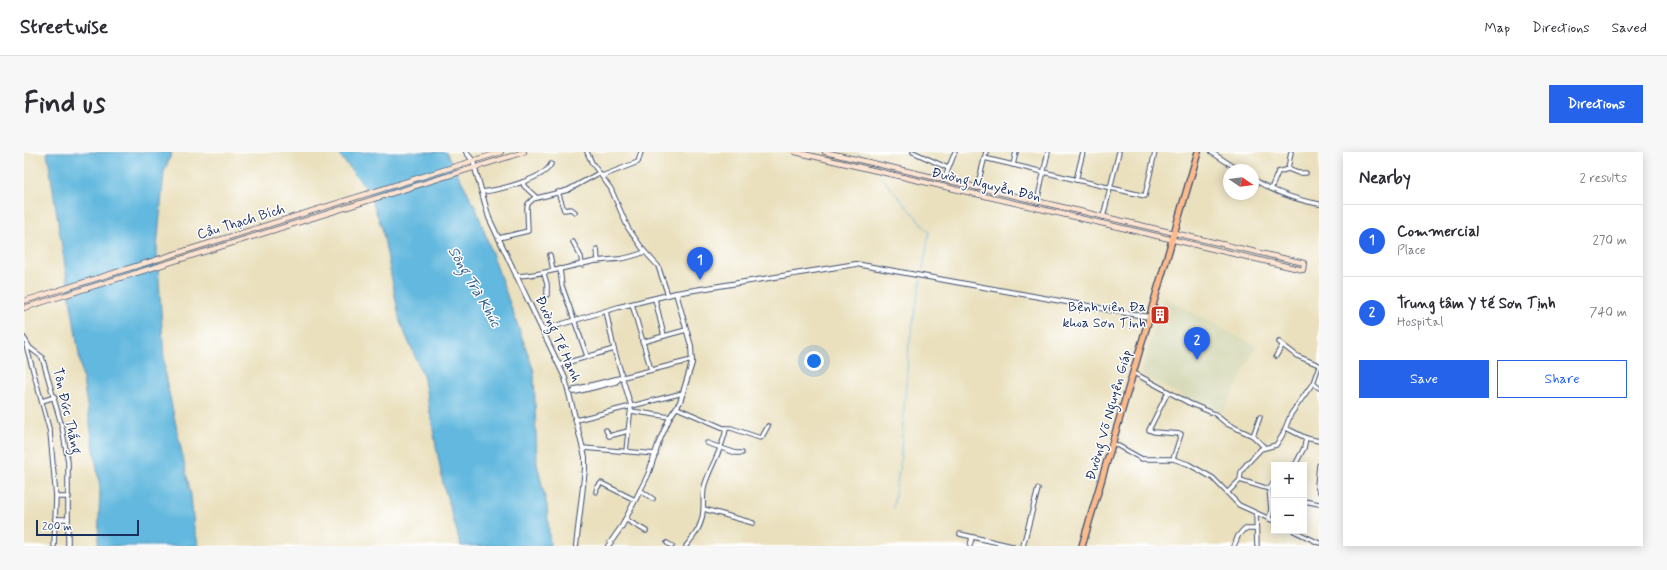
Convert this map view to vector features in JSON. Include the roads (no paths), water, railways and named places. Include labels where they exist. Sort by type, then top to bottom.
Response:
[{"type":"main road","points":[[473,161],[501,152]]},
{"type":"main road","points":[[475,167],[524,152]]},
{"type":"main road","name":"Đường Nguyễn Đôn","points":[[795,152],[1303,270],[1304,263],[825,152]]},
{"type":"main road","name":"Đường Võ Nguyên Giáp","points":[[1082,546],[1134,374],[1198,152]]},
{"type":"main road","name":"Cầu Thạch Bích","points":[[24,301],[473,161]]},
{"type":"main road","name":"Cầu Thạch Bích","points":[[24,308],[475,167]]},
{"type":"street","name":"Đường Tế Hanh","points":[[466,152],[473,161],[485,206],[499,238],[572,392],[576,420],[583,448],[585,469],[576,546]]},
{"type":"street","points":[[587,152],[600,175],[611,188],[628,228],[645,252],[658,266],[668,295]]},
{"type":"street","points":[[499,238],[528,230],[527,208],[528,204],[536,197],[568,190],[600,175],[638,162],[641,152]]},
{"type":"street","points":[[913,152],[948,168]]},
{"type":"street","points":[[942,186],[955,152]]},
{"type":"street","points":[[976,194],[986,152]]},
{"type":"street","points":[[1013,165],[1016,152]]},
{"type":"street","points":[[1035,208],[1048,152]]},
{"type":"street","points":[[1076,180],[1083,152]]},
{"type":"street","points":[[1101,224],[1119,152]]},
{"type":"street","points":[[984,158],[1145,196],[1155,152]]},
{"type":"street","points":[[1211,152],[1229,164]]},
{"type":"street","points":[[1288,169],[1291,152]]},
{"type":"street","points":[[835,161],[837,155]]},
{"type":"street","points":[[482,192],[523,182],[547,170],[551,164]]},
{"type":"street","points":[[1271,190],[1278,172],[1288,169],[1298,173],[1306,173]]},
{"type":"street","points":[[523,182],[524,186],[536,197]]},
{"type":"street","points":[[1259,183],[1271,190],[1302,201],[1319,204]]},
{"type":"street","points":[[558,192],[564,210],[571,209],[575,212]]},
{"type":"street","points":[[573,242],[581,257],[582,265]]},
{"type":"street","points":[[597,249],[598,261]]},
{"type":"street","points":[[516,276],[544,274],[553,270],[598,261],[618,259],[645,252]]},
{"type":"street","points":[[550,256],[553,270]]},
{"type":"street","points":[[542,330],[573,320],[676,293],[856,264],[1149,318]]},
{"type":"street","points":[[560,269],[562,286],[586,356]]},
{"type":"street","points":[[544,274],[547,284],[547,295]]},
{"type":"street","points":[[608,546],[622,526],[624,519],[648,475],[659,442],[670,417],[677,408],[683,393],[692,360],[691,346],[676,293]]},
{"type":"street","points":[[655,299],[664,336]]},
{"type":"street","points":[[632,304],[651,370]]},
{"type":"street","points":[[606,311],[621,379],[631,406],[626,451]]},
{"type":"street","points":[[642,342],[686,330]]},
{"type":"street","points":[[25,340],[50,432],[56,497],[54,546]]},
{"type":"street","name":"Tôn Đức Thắng","points":[[25,340],[30,348],[42,357],[55,397],[62,427],[68,462],[68,546]]},
{"type":"street","points":[[1228,492],[1240,480],[1243,469],[1264,448],[1276,445],[1286,428],[1291,414],[1313,383],[1319,365],[1297,356],[1282,346],[1279,342]]},
{"type":"street","points":[[1276,356],[1282,346]]},
{"type":"street","points":[[559,365],[614,349]]},
{"type":"street","points":[[572,392],[616,382],[621,379],[651,370],[692,360]]},
{"type":"street","points":[[1134,374],[1189,403],[1208,410],[1226,424],[1253,436],[1264,448]]},
{"type":"street","points":[[1313,383],[1319,388]]},
{"type":"street","points":[[1168,392],[1149,430],[1154,432],[1181,434],[1173,459]]},
{"type":"street","points":[[576,420],[683,393]]},
{"type":"street","points":[[42,401],[55,397]]},
{"type":"street","points":[[677,408],[726,428],[731,428],[760,438],[762,438],[768,426]]},
{"type":"street","points":[[631,411],[670,417]]},
{"type":"street","points":[[1253,436],[1260,417]]},
{"type":"street","points":[[686,546],[697,533],[704,509],[703,500],[705,484],[726,428]]},
{"type":"street","points":[[1286,428],[1306,438],[1319,440]]},
{"type":"street","points":[[606,430],[609,436],[628,431]]},
{"type":"street","points":[[1297,462],[1304,448],[1306,438]]},
{"type":"street","points":[[707,443],[731,452],[742,453]]},
{"type":"street","points":[[1113,443],[1142,459],[1173,459],[1188,464],[1204,472],[1216,481],[1239,505],[1269,519],[1271,509],[1269,488],[1271,486]]},
{"type":"street","points":[[583,448],[656,454]]},
{"type":"street","points":[[1319,465],[1317,486],[1319,491]]},
{"type":"street","points":[[1240,480],[1269,488]]},
{"type":"street","points":[[596,492],[597,488],[602,483],[635,500]]},
{"type":"street","points":[[1023,546],[1038,489]]},
{"type":"street","points":[[640,490],[653,499]]},
{"type":"street","points":[[56,497],[69,497]]},
{"type":"street","points":[[1307,502],[1319,504]]},
{"type":"street","points":[[704,509],[753,523]]},
{"type":"street","points":[[1256,514],[1257,546]]},
{"type":"street","points":[[55,519],[68,519]]},
{"type":"street","points":[[624,519],[646,532]]},
{"type":"street","points":[[1234,546],[1238,536],[1244,529],[1256,529]]},
{"type":"street","points":[[960,534],[1012,546]]},
{"type":"street","points":[[1300,534],[1319,543]]},
{"type":"street","points":[[970,546],[972,537]]},
{"type":"street","points":[[667,543],[672,546]]},
{"type":"water","points":[[47,152],[172,152],[164,172],[157,248],[165,374],[191,495],[194,528],[199,546],[98,546],[100,488]]},
{"type":"water","name":"Sông Trà Khúc","points":[[337,152],[446,152],[476,208],[534,371],[537,464],[547,506],[550,546],[461,546],[443,484],[423,375],[400,322],[382,228],[368,191]]},
{"type":"waterway","points":[[857,152],[861,156]]},
{"type":"waterway","points":[[882,178],[929,232],[923,270]]},
{"type":"waterway","points":[[893,508],[900,463],[909,345],[921,279]]},
{"type":"place","name":"Commercial","points":[[700,280]]},
{"type":"place","name":"Bệnh viện Đa khoa Sơn Tịnh","points":[[1160,315]]},
{"type":"place","name":"Trung tâm Y tế Sơn Tịnh","points":[[1197,360]]}]
